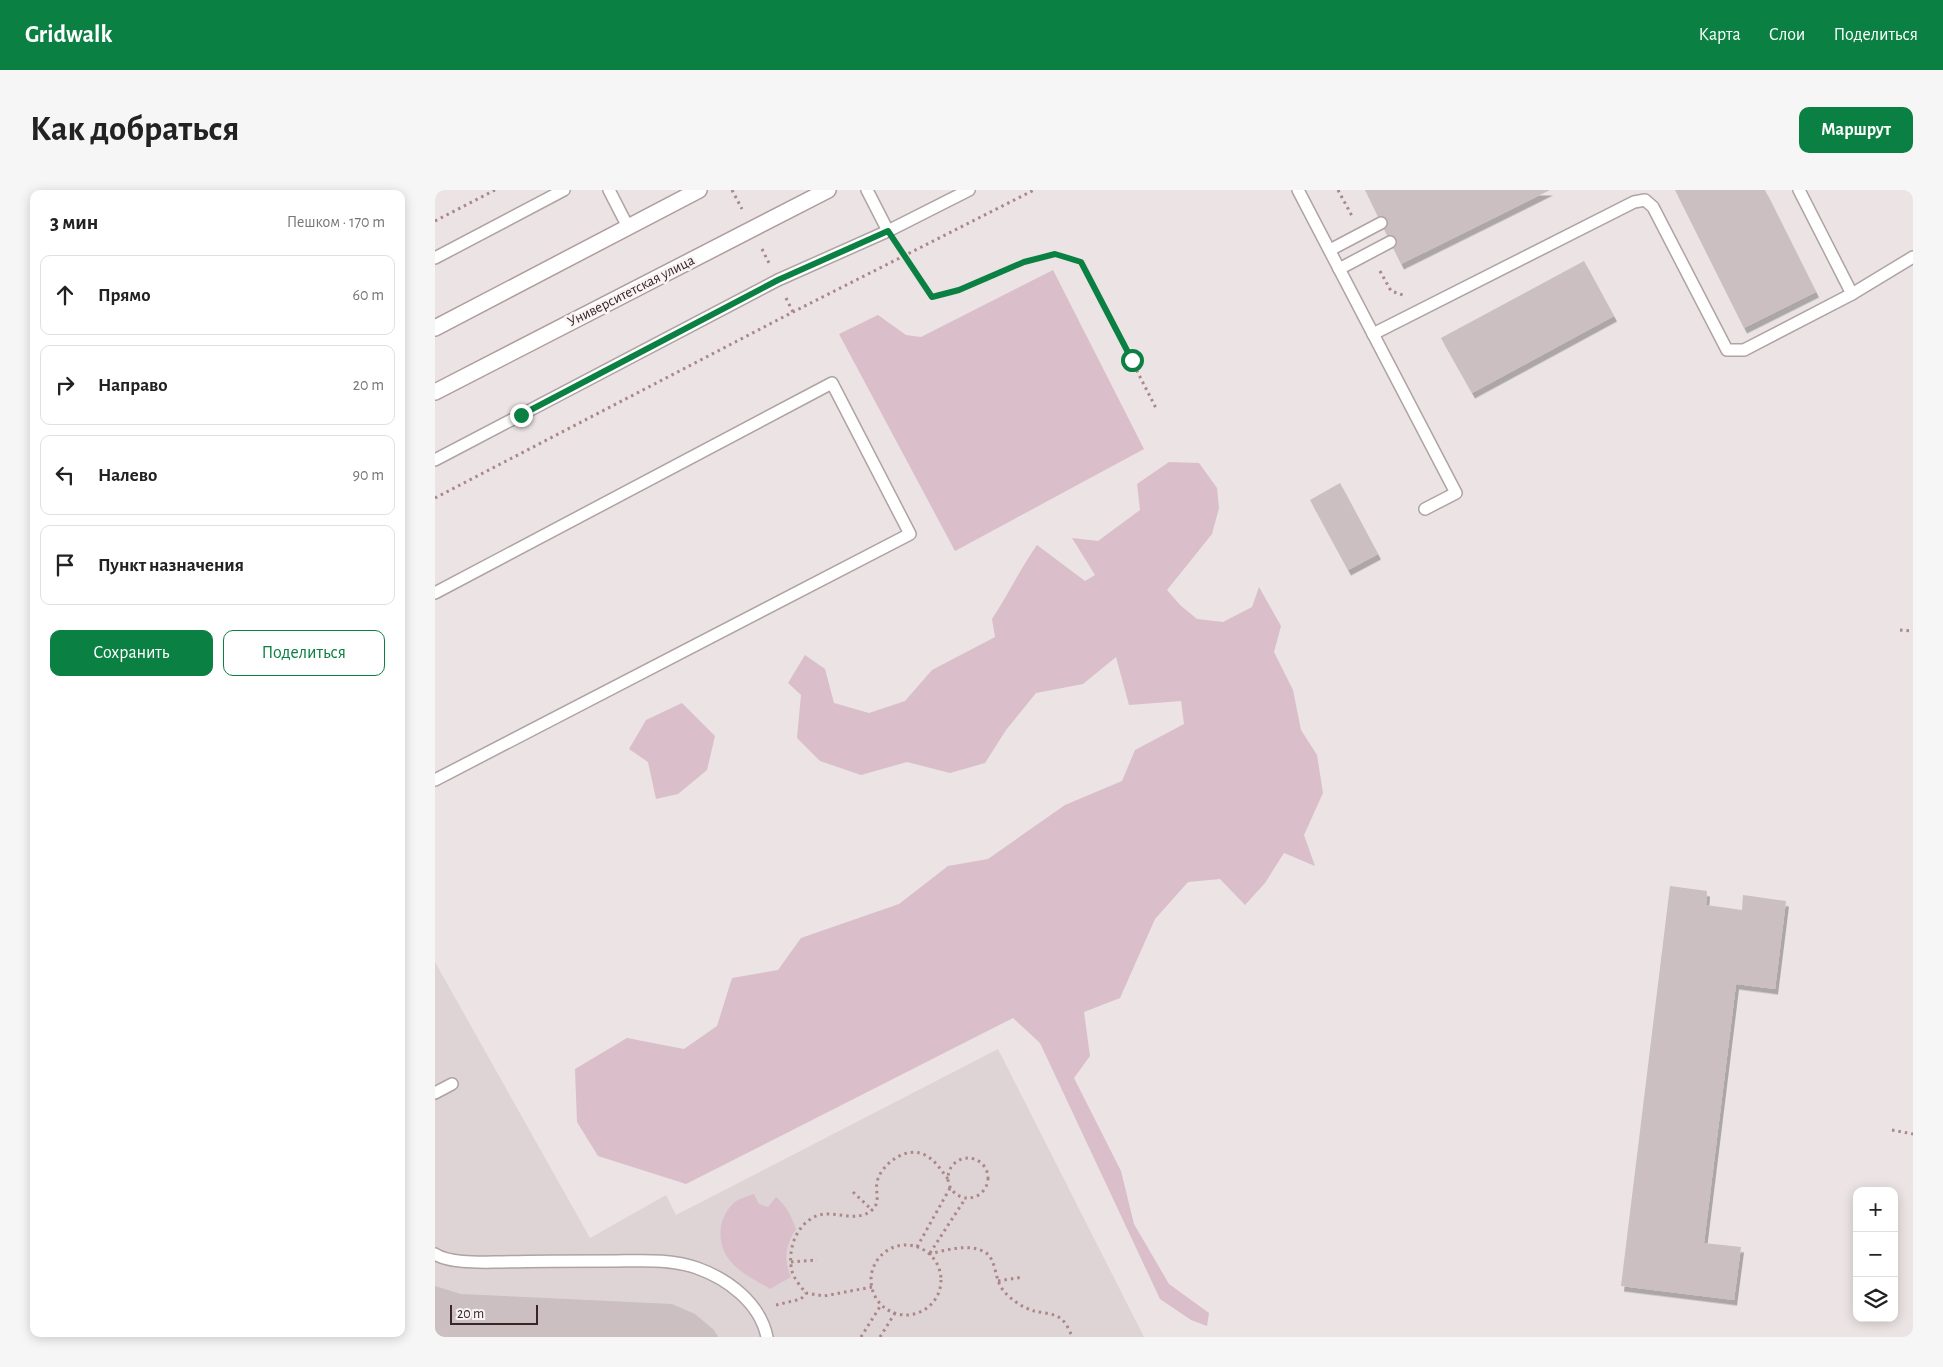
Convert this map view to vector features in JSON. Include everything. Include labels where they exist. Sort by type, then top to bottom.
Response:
[{"type":"main road","points":[[435,328],[699,190]]},
{"type":"main road","name":"Университетская улица","points":[[435,392],[828,190]]},
{"type":"lane","points":[[435,258],[564,190]]},
{"type":"lane","points":[[609,190],[628,227]]},
{"type":"lane","points":[[867,190],[888,231]]},
{"type":"lane","points":[[435,460],[778,280],[888,231],[969,190]]},
{"type":"lane","points":[[1298,190],[1455,493],[1425,509]]},
{"type":"lane","points":[[1799,190],[1852,294]]},
{"type":"lane","points":[[1373,334],[1634,202],[1645,200],[1653,207],[1727,350],[1744,350],[1852,294],[1913,257]]},
{"type":"lane","points":[[1330,250],[1381,223]]},
{"type":"lane","points":[[1339,269],[1391,242]]},
{"type":"lane","points":[[435,593],[832,382],[910,534],[435,780]]},
{"type":"lane","points":[[435,1093],[452,1084]]},
{"type":"lane","points":[[435,1254],[441,1258],[477,1262],[661,1261],[697,1268],[727,1283],[746,1298],[757,1313],[767,1337]]},
{"type":"path","points":[[435,221],[495,190]]},
{"type":"path","points":[[435,498],[1034,190]]},
{"type":"path","points":[[1338,190],[1361,234]]},
{"type":"path","points":[[888,231],[932,297],[959,290],[1024,262],[1055,254],[1081,262],[1157,410]]},
{"type":"path","points":[[1371,252],[1391,291],[1406,295]]},
{"type":"path","points":[[1900,630],[1913,631]]},
{"type":"path","points":[[1891,1130],[1913,1134]]},
{"type":"path","points":[[872,1287],[824,1296],[806,1293],[792,1272],[792,1246],[797,1234],[805,1223],[818,1216],[862,1216],[872,1210],[877,1204],[877,1182],[880,1174],[888,1164],[899,1156],[922,1153],[932,1159],[948,1179]]},
{"type":"path","points":[[963,1158],[972,1158],[981,1162],[987,1169],[989,1177],[988,1186],[982,1194],[974,1198],[965,1199],[956,1195],[950,1188],[948,1179],[950,1170],[955,1163],[963,1158]]},
{"type":"path","points":[[917,1247],[950,1188]]},
{"type":"path","points":[[853,1192],[872,1210]]},
{"type":"path","points":[[929,1254],[965,1199]]},
{"type":"path","points":[[905,1245],[917,1247],[929,1254],[937,1263],[941,1286],[929,1306],[919,1313],[907,1315],[895,1313],[881,1305],[872,1287],[871,1275],[875,1263],[883,1254],[893,1247],[905,1245]]},
{"type":"path","points":[[929,1254],[963,1247],[974,1248],[987,1253],[995,1266],[1002,1289],[1019,1304],[1060,1318],[1070,1330],[1072,1337]]},
{"type":"path","points":[[791,1262],[817,1260]]},
{"type":"path","points":[[998,1281],[1023,1277]]},
{"type":"path","points":[[861,1337],[881,1305]]},
{"type":"path","points":[[880,1337],[895,1313]]},
{"type":"shaded area","points":[[1053,270],[1144,449],[955,551],[839,334],[878,315],[906,335],[921,337]]},
{"type":"shaded area","points":[[1169,462],[1199,463],[1217,488],[1219,508],[1212,534],[1167,590],[1180,605],[1197,619],[1223,622],[1252,607],[1259,587],[1281,626],[1274,652],[1293,690],[1301,730],[1317,755],[1323,793],[1304,835],[1315,866],[1284,853],[1265,883],[1245,905],[1220,879],[1188,882],[1155,919],[1120,998],[1084,1012],[1090,1056],[1074,1078],[1121,1171],[1134,1224],[1169,1284],[1209,1313],[1207,1326],[1191,1320],[1160,1299],[1040,1043],[1013,1018],[686,1184],[598,1156],[577,1122],[575,1069],[627,1038],[684,1049],[717,1026],[732,978],[778,970],[801,938],[899,904],[948,866],[988,859],[1065,805],[1122,781],[1135,750],[1184,724],[1181,701],[1129,705],[1116,657],[1083,684],[1036,693],[1006,730],[985,763],[950,773],[907,762],[861,775],[820,761],[797,738],[801,695],[788,683],[805,655],[825,669],[834,703],[869,713],[905,701],[932,670],[995,637],[992,619],[1037,545],[1085,581],[1095,575],[1072,538],[1098,541],[1140,510],[1137,484]]},
{"type":"shaded area","points":[[682,703],[715,736],[707,770],[678,794],[656,799],[648,762],[629,749],[646,720]]},
{"type":"shaded area","points":[[435,962],[590,1238],[666,1195],[676,1215],[998,1049],[1144,1337],[435,1337]]},
{"type":"shaded area","points":[[754,1194],[759,1204],[768,1207],[776,1197],[788,1211],[796,1229],[790,1240],[786,1258],[791,1277],[770,1289],[745,1274],[732,1263],[723,1248],[721,1239],[722,1222],[730,1207],[736,1201]]},
{"type":"building","points":[[1365,190],[1550,190],[1401,264]]},
{"type":"building","points":[[1675,190],[1765,190],[1816,292],[1744,328]]},
{"type":"building","points":[[1584,261],[1614,316],[1472,393],[1441,338]]},
{"type":"building","points":[[1340,483],[1378,554],[1348,570],[1310,500]]},
{"type":"building","points":[[1670,886],[1707,891],[1706,905],[1742,910],[1743,895],[1786,901],[1775,989],[1736,984],[1704,1243],[1741,1247],[1734,1300],[1621,1286]]},
{"type":"building","points":[[435,1286],[461,1294],[672,1304],[695,1314],[714,1330],[718,1337],[435,1337]]},
{"type":"route","points":[[521,415],[778,280],[888,231],[932,297],[959,290],[1024,262],[1055,254],[1081,262],[1132,360]]}]
